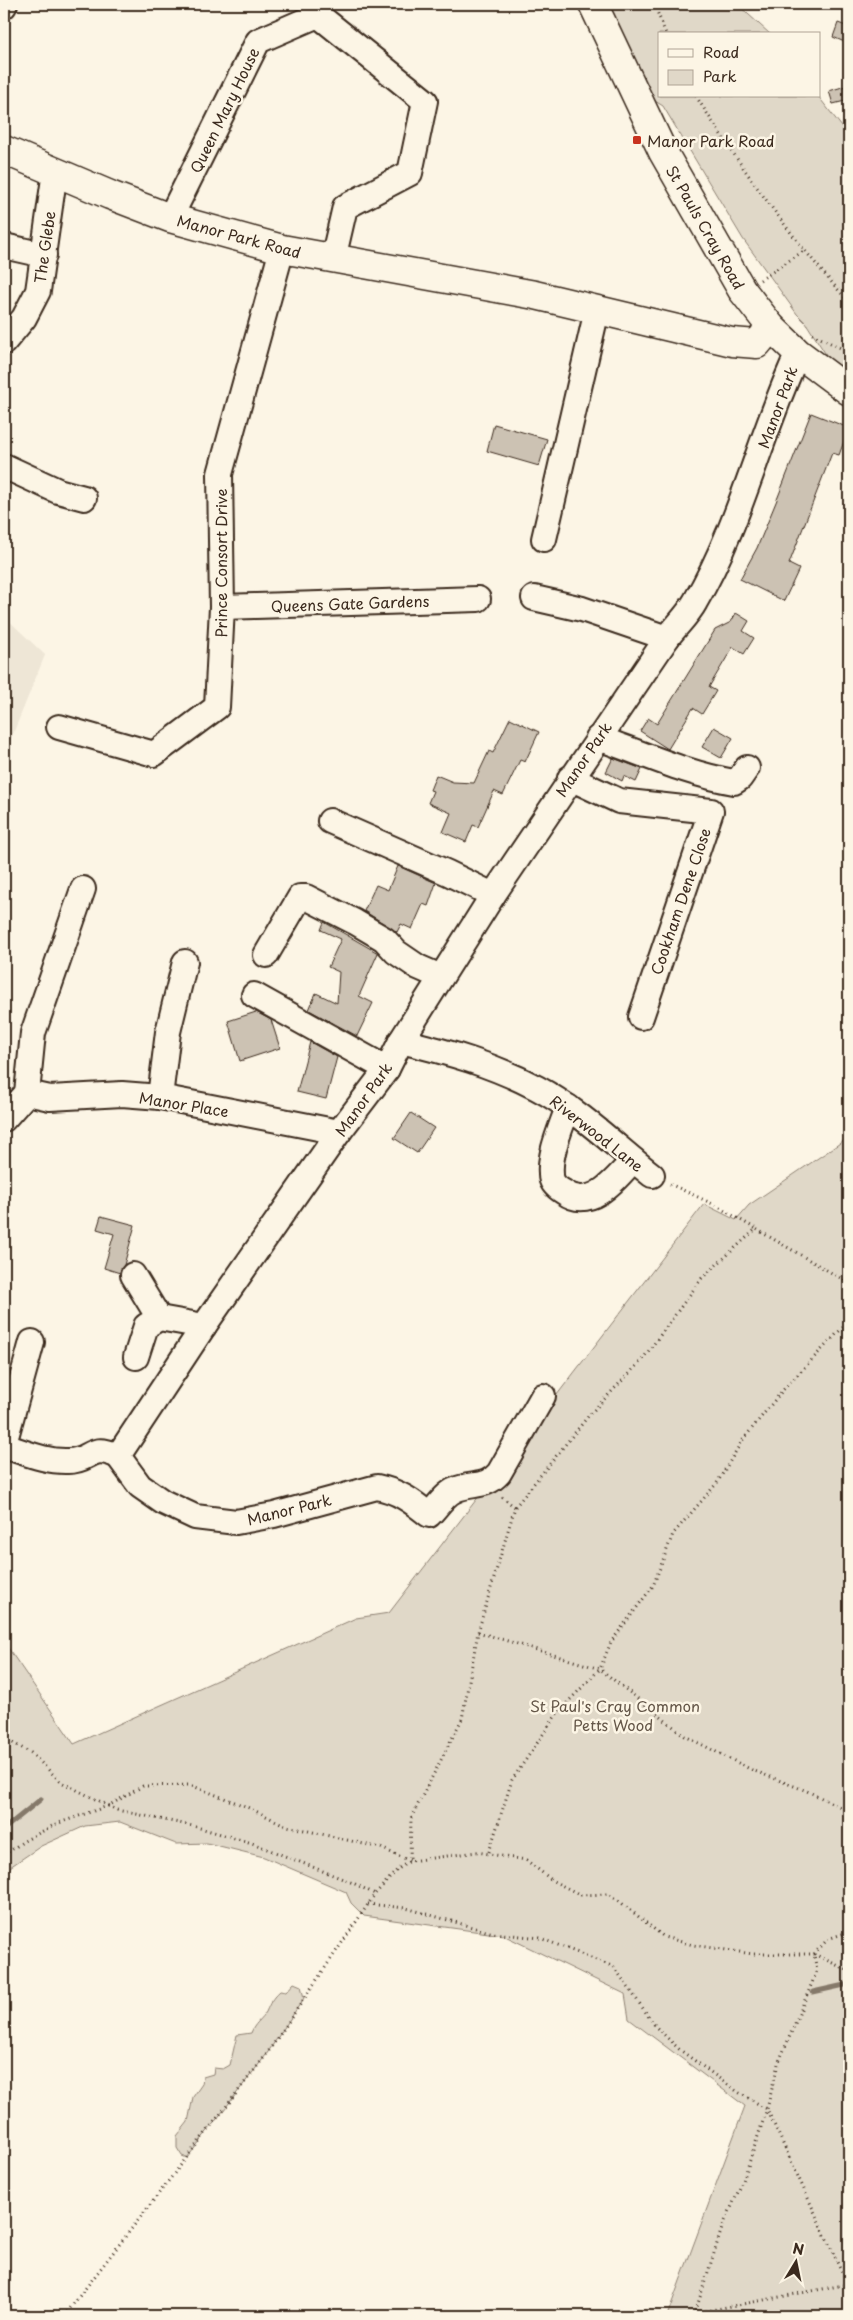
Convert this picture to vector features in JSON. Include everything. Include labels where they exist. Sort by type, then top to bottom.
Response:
[{"type":"main road","name":"St Pauls Cray Road","points":[[593,4],[662,152],[757,281],[771,327],[802,340],[849,391]]},
{"type":"main road","name":"Manor Park Road","points":[[4,150],[170,218],[282,249],[470,282],[732,342],[757,344],[771,327]]},
{"type":"street","name":"Queen Mary House","points":[[170,218],[258,41],[318,15],[425,101],[410,173],[345,207],[333,259]]},
{"type":"street","name":"The Glebe","points":[[4,342],[24,318],[38,291],[55,171]]},
{"type":"street","points":[[4,246],[44,255]]},
{"type":"street","name":"Prince Consort Drive","points":[[59,727],[154,754],[217,707],[222,608],[220,474],[282,249]]},
{"type":"street","points":[[544,539],[597,310]]},
{"type":"street","name":"Manor Park","points":[[543,1396],[499,1473],[493,1479],[476,1486],[454,1490],[429,1515],[407,1498],[389,1489],[377,1487],[274,1515],[236,1522],[194,1518],[163,1502],[140,1486],[118,1456],[204,1326],[339,1132],[387,1069],[401,1040],[570,778],[667,638],[695,603],[749,484],[802,340]]},
{"type":"street","points":[[4,466],[58,491],[84,498]]},
{"type":"street","points":[[534,598],[582,609],[667,638]]},
{"type":"street","name":"Queens Gate Gardens","points":[[222,608],[478,599]]},
{"type":"street","points":[[598,738],[698,773],[724,780],[734,782],[740,778],[747,768]]},
{"type":"street","name":"Cookham Dene Close","points":[[570,778],[619,801],[711,811],[641,1016]]},
{"type":"street","points":[[330,822],[448,872],[493,895]]},
{"type":"street","points":[[4,1119],[27,1093],[33,1033],[84,889]]},
{"type":"street","points":[[266,955],[300,897],[306,897],[384,939],[396,952],[418,966],[441,977]]},
{"type":"street","points":[[160,1097],[168,1032],[185,962]]},
{"type":"street","points":[[254,995],[387,1069]]},
{"type":"street","name":"Riverwood Lane","points":[[401,1040],[442,1050],[504,1072],[538,1088],[568,1107],[652,1175]]},
{"type":"street","name":"Manor Place","points":[[27,1093],[50,1098],[122,1094],[160,1097],[339,1132]]},
{"type":"street","points":[[568,1107],[552,1160],[552,1181],[557,1188],[576,1198],[597,1195],[608,1187],[633,1160]]},
{"type":"street","points":[[133,1274],[159,1318]]},
{"type":"street","points":[[136,1356],[146,1326],[159,1318],[204,1326]]},
{"type":"street","points":[[32,1342],[4,1445],[54,1461],[69,1462],[96,1450],[105,1450],[118,1456]]},
{"type":"path","points":[[654,4],[665,32]]},
{"type":"path","points":[[697,98],[748,176],[805,250],[849,302]]},
{"type":"path","points":[[757,281],[805,250]]},
{"type":"path","points":[[802,340],[812,334],[849,352]]},
{"type":"path","points":[[652,1175],[715,1205],[849,1283]]},
{"type":"path","points":[[410,1861],[410,1818],[462,1719],[478,1632],[515,1507],[590,1414],[642,1360],[702,1278],[756,1229]]},
{"type":"path","points":[[490,1852],[512,1780],[559,1711],[600,1669],[611,1642],[653,1586],[673,1534],[717,1483],[742,1442],[782,1392],[849,1321]]},
{"type":"path","points":[[478,1632],[600,1669],[685,1736],[752,1770],[807,1791],[849,1811]]},
{"type":"path","points":[[4,1738],[31,1753],[61,1782],[117,1810],[193,1826],[252,1843],[345,1880],[374,1894]]},
{"type":"path","points":[[4,1855],[24,1840],[56,1824],[108,1806],[143,1786],[190,1785],[245,1806],[287,1826],[381,1848],[410,1861]]},
{"type":"path","points":[[64,2316],[266,2055],[374,1894],[410,1861],[458,1853],[490,1852],[526,1860],[553,1881],[580,1896],[608,1894],[664,1937],[693,1946],[753,1954],[814,1954],[849,1971]]},
{"type":"path","points":[[367,1904],[406,1908],[493,1933],[540,1938],[614,1968],[656,2027],[680,2050],[738,2092],[767,2109],[842,2272],[849,2283],[694,2315],[722,2228],[744,2181],[767,2109],[778,2064],[817,1972],[814,1954]]},
{"type":"path","points":[[814,1954],[828,1939],[848,1932],[849,1929]]},
{"type":"shaded area","points":[[4,616],[45,655],[4,756]]},
{"type":"green space","points":[[602,4],[737,4],[768,32],[658,32],[658,98],[820,98],[849,136],[849,391],[806,323],[797,314],[743,239],[663,106],[647,96]]},
{"type":"green space","name":"St Paul's Cray Common","points":[[849,1137],[849,2316],[667,2316],[745,2106],[629,2019],[625,1994],[503,1935],[364,1916],[351,1903],[346,1892],[264,1857],[207,1843],[176,1844],[120,1822],[85,1826],[41,1846],[4,1871],[4,1642],[74,1744],[356,1618],[389,1613],[704,1204],[736,1220],[749,1205]]},
{"type":"green space","points":[[294,1983],[301,1986],[304,1998],[266,2055],[187,2158],[182,2156],[177,2148],[177,2136],[188,2122],[193,2097],[202,2084],[203,2077],[213,2074],[214,2068],[223,2069],[230,2065],[237,2035],[251,2033],[275,1996],[280,1991],[286,1992]]},
{"type":"building","points":[[838,23],[849,27],[849,44],[833,37]]},
{"type":"building","points":[[849,85],[849,100],[833,104],[829,91]]},
{"type":"building","points":[[811,413],[849,428],[839,455],[832,453],[789,564],[799,569],[784,601],[740,579],[757,548]]},
{"type":"building","points":[[494,424],[547,439],[539,466],[487,451]]},
{"type":"building","points":[[736,613],[749,621],[743,631],[754,638],[744,654],[733,647],[709,687],[716,691],[702,714],[693,708],[668,749],[640,731],[648,718],[657,724],[715,630],[731,622]]},
{"type":"building","points":[[510,718],[539,732],[525,762],[520,760],[503,795],[494,791],[478,827],[473,825],[466,842],[443,832],[451,813],[428,803],[433,791],[430,790],[436,775],[453,782],[474,783],[489,751],[493,753]]},
{"type":"building","points":[[714,727],[733,738],[721,758],[702,747]]},
{"type":"building","points":[[613,758],[642,769],[636,782],[624,776],[622,781],[606,772]]},
{"type":"building","points":[[398,866],[436,883],[428,906],[423,904],[412,929],[401,924],[397,932],[364,911],[376,885],[388,890]]},
{"type":"building","points":[[324,922],[378,953],[359,996],[373,1003],[357,1036],[309,1010],[316,993],[337,1003],[339,972],[328,967],[341,939],[321,930]]},
{"type":"building","points":[[256,1012],[271,1020],[280,1048],[240,1061],[228,1021]]},
{"type":"building","points":[[310,1042],[337,1057],[326,1099],[297,1092]]},
{"type":"building","points":[[411,1113],[434,1128],[417,1153],[394,1138]]},
{"type":"building","points":[[101,1216],[135,1225],[120,1273],[104,1268],[114,1234],[97,1229]]},
{"type":"waterway","points":[[4,1829],[41,1799]]},
{"type":"waterway","points":[[813,1992],[849,1984]]},
{"type":"place","name":"Manor Park Road","points":[[637,140]]},
{"type":"park label","name":"Petts Wood","points":[[613,1724]]}]
